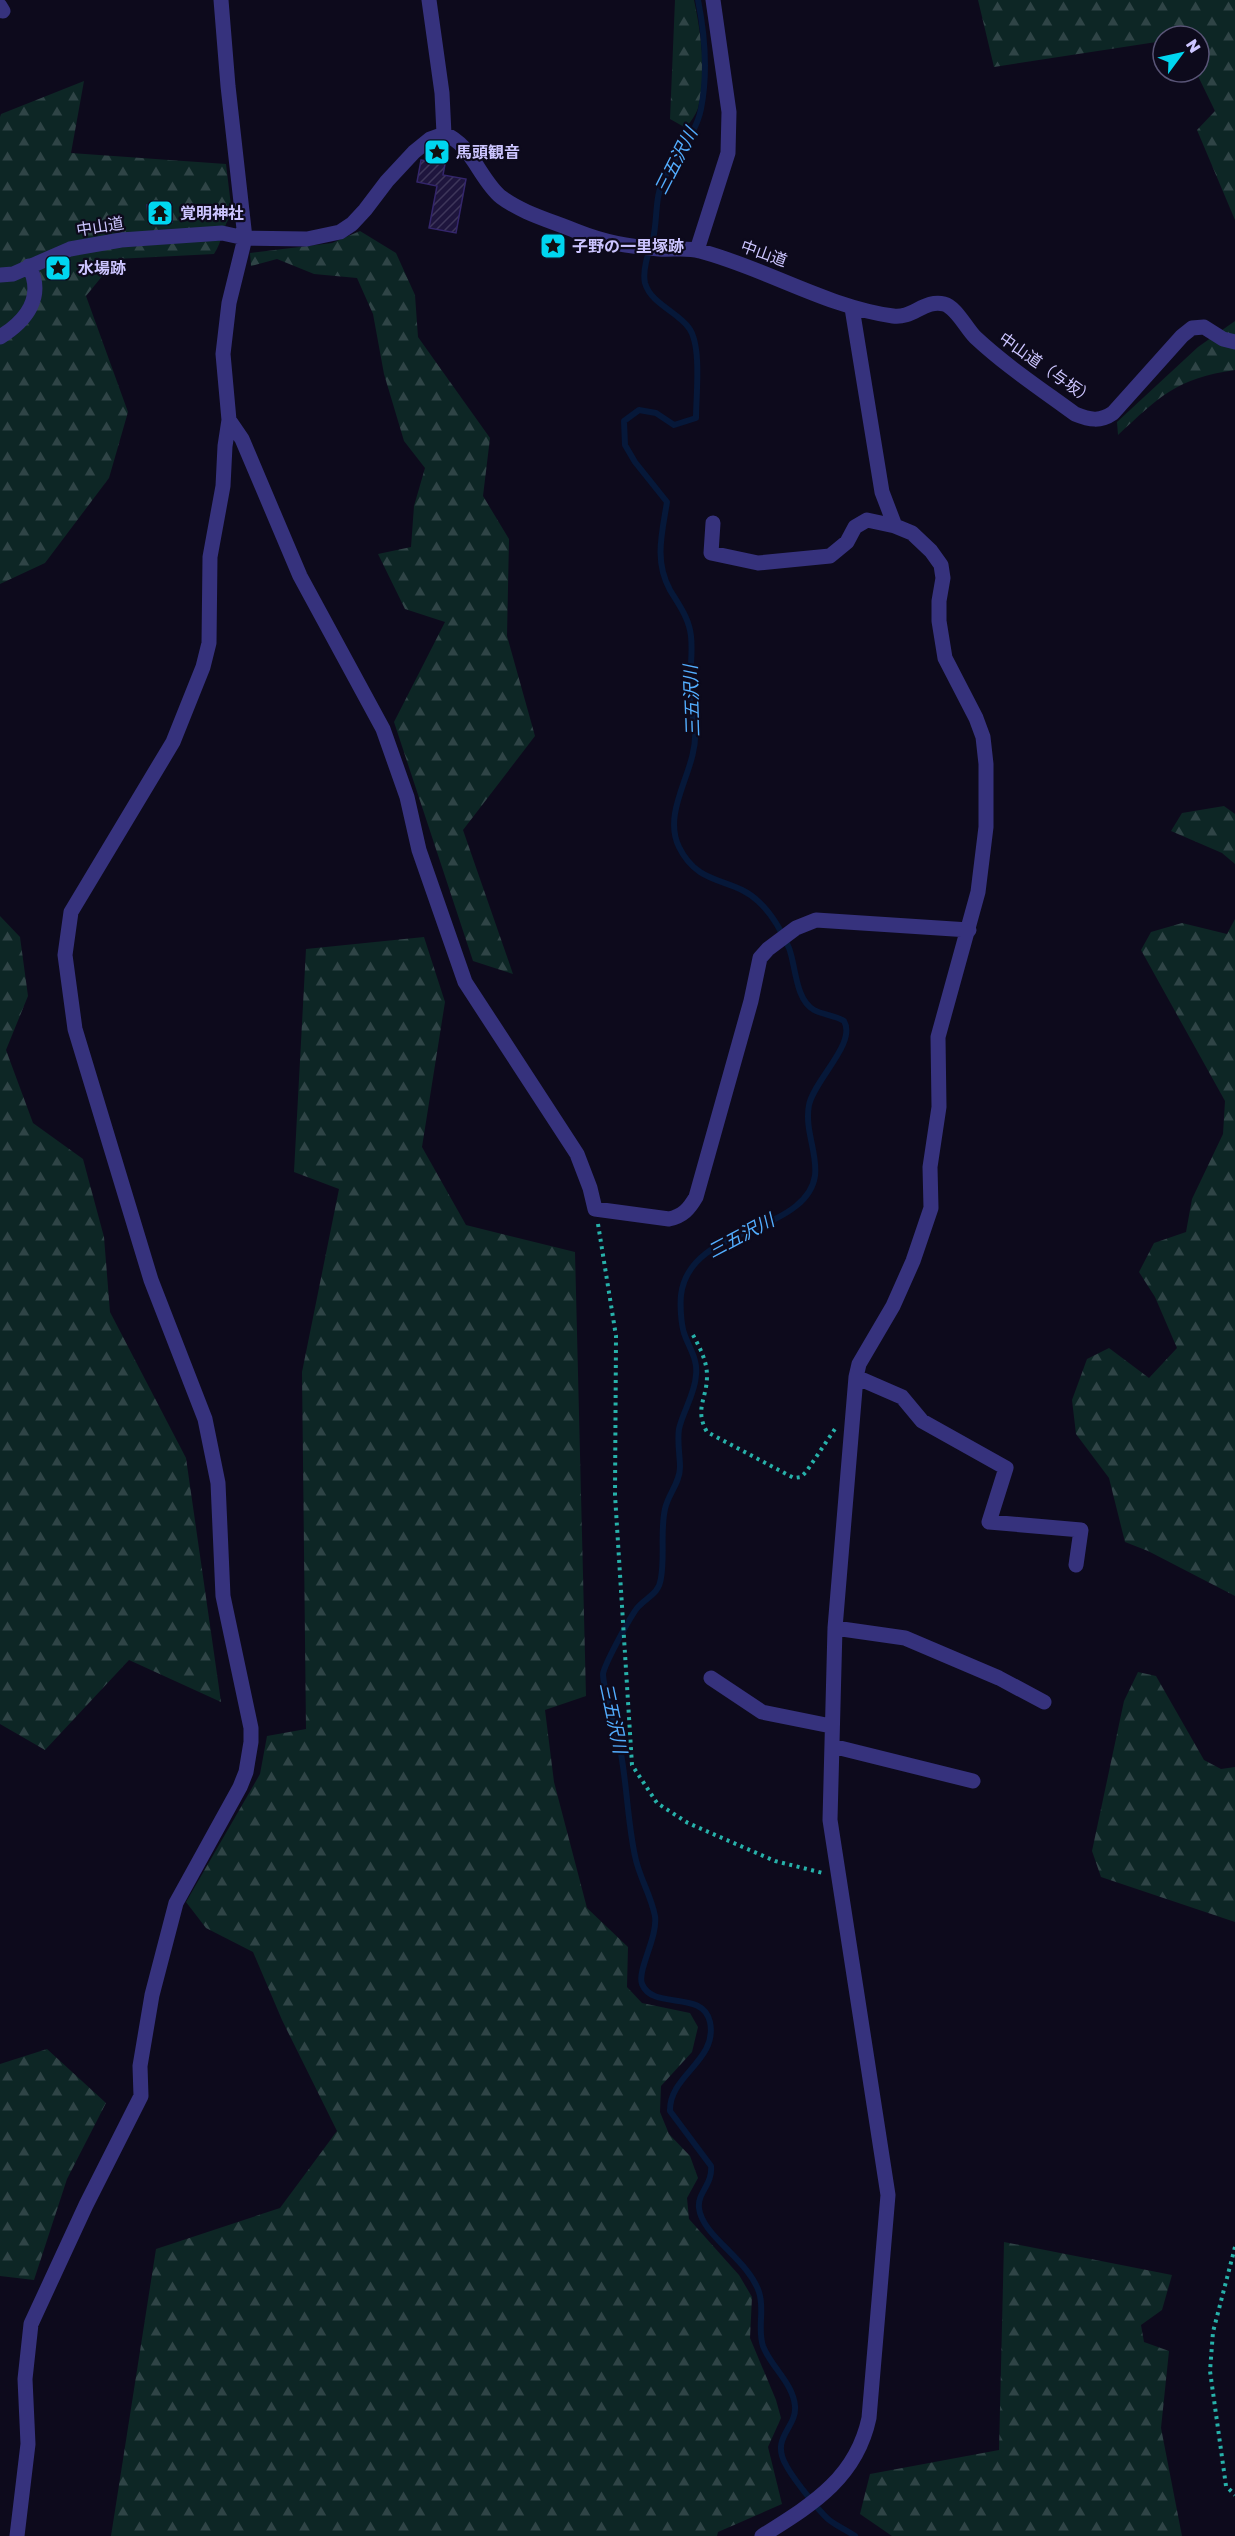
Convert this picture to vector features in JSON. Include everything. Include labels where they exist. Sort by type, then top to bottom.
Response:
[{"type":"street","points":[[17,2536],[28,2444],[25,2379],[31,2324],[86,2205],[141,2096],[140,2066],[152,1995],[176,1903],[240,1787],[246,1772],[251,1742],[242,1684],[223,1596],[218,1483],[205,1419],[151,1280],[78,1041],[68,990],[65,955],[71,912],[172,742],[204,667],[210,624],[210,557],[223,486],[225,446],[230,420],[224,354],[230,303],[245,238],[221,0]]},
{"type":"street","points":[[429,0],[442,93],[444,135]]},
{"type":"street","points":[[697,250],[728,153],[729,112],[713,0]]},
{"type":"street","name":"中山道","points":[[0,275],[12,274],[70,249],[121,240],[222,232],[245,238],[307,239],[340,232],[352,224],[365,210],[387,181],[414,152],[430,138],[444,135],[455,140],[463,148],[484,179],[501,197],[520,208],[610,244],[697,250],[751,267],[852,308]]},
{"type":"street","points":[[0,337],[15,328],[25,318],[31,306],[34,291],[33,274],[29,266]]},
{"type":"street","name":"中山道（与坂）","points":[[852,308],[901,317],[921,307],[944,304],[951,307],[966,328],[1000,360],[1075,414],[1088,419],[1105,418],[1113,413],[1182,336],[1192,328],[1204,327],[1223,339],[1235,342]]},
{"type":"street","points":[[852,308],[882,492],[895,526]]},
{"type":"street","points":[[230,420],[242,439],[300,576],[383,729],[407,797],[419,850],[465,982],[578,1154],[591,1188],[595,1209],[669,1219],[680,1217],[691,1206],[696,1197],[751,1001],[760,958],[773,945],[794,930],[816,920],[969,930]]},
{"type":"street","points":[[712,523],[711,553],[758,563],[830,556],[847,542],[855,527],[867,520],[895,526],[912,533],[931,551],[941,565],[943,578],[939,600],[939,621],[945,658],[976,718],[983,737],[986,764],[986,827],[978,892],[938,1037],[939,1107],[930,1167],[931,1208],[905,1279],[893,1306],[859,1364],[856,1377],[835,1628],[830,1820],[888,2195],[869,2418],[864,2439],[853,2462],[823,2495],[762,2536]]},
{"type":"street","points":[[856,1377],[902,1397],[922,1421],[1006,1468],[989,1522],[1081,1530],[1076,1565]]},
{"type":"street","points":[[835,1628],[905,1638],[999,1678],[1044,1702]]},
{"type":"street","points":[[711,1678],[762,1712],[831,1726]]},
{"type":"street","points":[[832,1746],[974,1781]]},
{"type":"path","points":[[595,1209],[616,1336],[615,1495],[632,1765],[657,1803],[688,1823],[775,1861],[838,1876]]},
{"type":"path","points":[[693,1335],[702,1351],[706,1366],[707,1379],[701,1421],[708,1432],[794,1478],[801,1477],[806,1472],[843,1417],[853,1412]]},
{"type":"path","points":[[1235,2247],[1213,2332],[1210,2371],[1226,2486],[1235,2495]]},
{"type":"green space","points":[[675,0],[694,0],[702,54],[701,95],[698,108],[686,128],[670,119]]},
{"type":"green space","points":[[978,0],[1235,0],[1235,220],[1197,130],[1215,111],[1202,84],[1211,84],[1211,24],[1151,24],[1151,43],[994,67]]},
{"type":"green space","points":[[84,81],[71,153],[226,164],[232,214],[214,254],[116,259],[86,296],[128,412],[109,478],[45,563],[0,584],[0,117],[1,114]]},
{"type":"green space","points":[[360,231],[396,253],[415,295],[418,337],[490,438],[483,496],[509,539],[507,636],[535,736],[463,830],[513,974],[473,961],[394,722],[445,622],[405,609],[378,554],[411,547],[414,506],[425,468],[404,441],[384,374],[373,314],[357,278],[314,274],[277,259],[251,266],[250,253],[332,243]]},
{"type":"green space","points":[[1235,321],[1235,370],[1198,378],[1170,391],[1118,435],[1117,422],[1198,347]]},
{"type":"green space","points":[[1224,806],[1235,814],[1235,864],[1222,853],[1171,831],[1182,813]]},
{"type":"green space","points":[[0,916],[20,937],[28,996],[6,1050],[33,1123],[83,1159],[104,1237],[110,1312],[186,1458],[221,1702],[129,1660],[45,1750],[0,1724]]},
{"type":"green space","points":[[1235,919],[1235,1596],[1148,1551],[1125,1542],[1109,1478],[1076,1434],[1072,1400],[1087,1359],[1109,1348],[1149,1378],[1177,1348],[1155,1297],[1139,1272],[1154,1243],[1186,1232],[1192,1199],[1223,1134],[1225,1101],[1141,950],[1151,932],[1182,923],[1227,934]]},
{"type":"green space","points":[[424,937],[445,1002],[422,1147],[466,1225],[575,1252],[586,1696],[545,1710],[554,1782],[587,1908],[628,1947],[627,1987],[642,2003],[690,2013],[698,2027],[692,2052],[661,2086],[660,2112],[669,2134],[690,2156],[698,2178],[687,2198],[689,2219],[739,2275],[752,2297],[750,2338],[776,2400],[781,2418],[768,2447],[782,2504],[718,2532],[717,2536],[111,2536],[156,2249],[280,2208],[337,2131],[282,2020],[253,1952],[206,1928],[186,1902],[260,1774],[267,1736],[306,1729],[302,1372],[339,1189],[294,1172],[306,949]]},
{"type":"green space","points":[[1138,1672],[1156,1676],[1204,1760],[1221,1769],[1235,1767],[1235,1922],[1101,1877],[1092,1851],[1124,1701]]},
{"type":"green space","points":[[47,2049],[106,2103],[67,2179],[34,2280],[0,2276],[0,2064]]},
{"type":"green space","points":[[1004,2242],[1172,2275],[1162,2310],[1141,2325],[1144,2342],[1169,2351],[1161,2428],[1182,2536],[892,2536],[860,2514],[870,2474],[999,2450]]},
{"type":"building","points":[[421,160],[445,164],[443,175],[466,179],[456,233],[429,228],[437,186],[417,182]]},
{"type":"building","name":"覚明神社","points":[[171,203],[172,222],[149,223],[147,205]]},
{"type":"waterway","name":"三五沢川","points":[[698,0],[705,54],[701,109],[691,135],[662,184],[653,239],[644,272],[645,283],[653,297],[684,322],[693,336],[697,358],[696,418],[674,425],[656,413],[639,410],[624,421],[625,445],[635,462],[667,502],[661,547],[662,568],[670,590],[686,617],[691,636],[689,690],[695,731],[694,745],[677,804],[674,819],[675,833],[679,847],[696,869],[706,876],[749,894],[764,907],[789,948],[803,998],[814,1010],[844,1021],[846,1030],[840,1051],[818,1084],[809,1105],[808,1119],[815,1170],[813,1182],[807,1194],[796,1206],[781,1216],[711,1250],[686,1276],[681,1295],[681,1319],[694,1359],[696,1375],[679,1429],[679,1473],[664,1517],[660,1583],[658,1588],[638,1607],[603,1674],[622,1757],[635,1856],[655,1916],[654,1934],[642,1970],[642,1984],[656,1997],[698,2006],[706,2012],[710,2022],[711,2036],[707,2047],[677,2087],[670,2111],[711,2166],[710,2178],[699,2203],[702,2218],[716,2238],[745,2269],[761,2298],[763,2346],[786,2382],[795,2406],[795,2414],[782,2440],[782,2455],[786,2465],[824,2515],[855,2536]]},
{"type":"place","name":"馬頭観音","points":[[437,152]]},
{"type":"place","name":"覚明神社","points":[[160,213]]},
{"type":"place","name":"子野の一里塚跡","points":[[553,246]]},
{"type":"place","name":"水場跡","points":[[58,268]]}]
